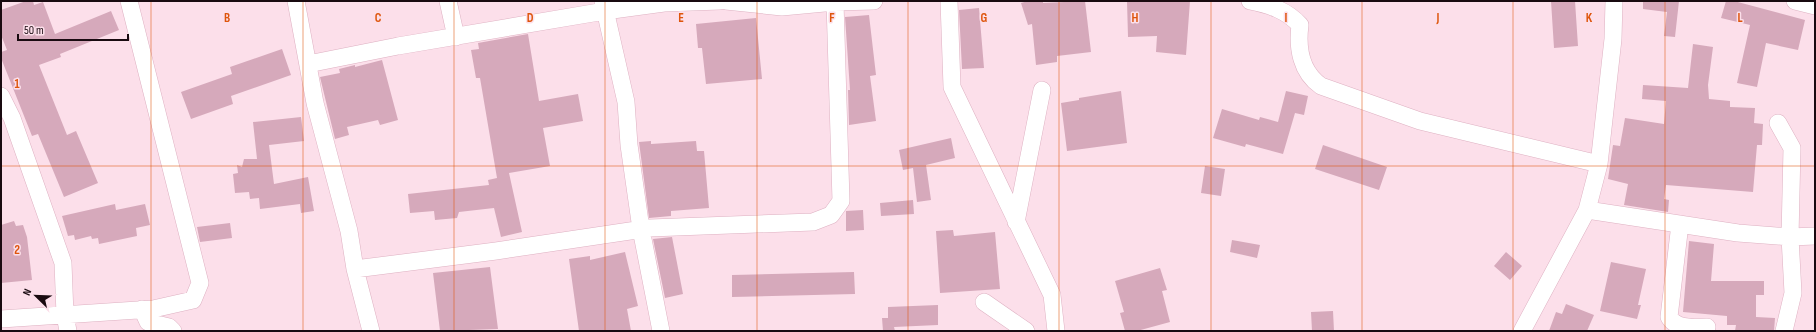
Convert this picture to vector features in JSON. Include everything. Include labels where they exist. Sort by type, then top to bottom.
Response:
[{"type":"street","points":[[1,319],[67,323],[193,300],[200,284],[129,1]]},
{"type":"street","points":[[296,1],[315,103],[349,231],[355,269],[371,331]]},
{"type":"street","points":[[448,1],[456,37]]},
{"type":"street","points":[[308,64],[398,46],[456,37],[604,6],[720,1]]},
{"type":"street","points":[[726,1],[782,7],[835,2],[874,1]]},
{"type":"street","points":[[949,1],[952,87],[1052,296],[1056,331]]},
{"type":"street","points":[[1250,1],[1273,6],[1290,14],[1300,25],[1298,40],[1301,56],[1311,79],[1321,86],[1420,121],[1599,164]]},
{"type":"street","points":[[1522,331],[1588,210],[1599,164],[1613,39],[1614,1]]},
{"type":"street","points":[[1795,1],[1815,6]]},
{"type":"street","points":[[355,269],[463,256],[641,229],[813,222],[831,215],[841,200],[835,2]]},
{"type":"street","points":[[604,6],[626,102],[629,145],[641,229],[661,331]]},
{"type":"street","points":[[1016,222],[1042,90]]},
{"type":"street","points":[[1,96],[12,118],[63,263],[67,323]]},
{"type":"street","points":[[1778,123],[1792,148],[1790,237],[1793,293],[1784,331]]},
{"type":"street","points":[[1588,210],[1738,233],[1790,237],[1815,236]]},
{"type":"street","points":[[1680,224],[1669,317],[1672,322],[1679,326],[1707,327]]},
{"type":"street","points":[[984,302],[1026,331]]},
{"type":"street","points":[[142,309],[148,322],[169,327],[173,331]]},
{"type":"building","points":[[26,1],[33,1],[34,5],[43,2],[55,34],[111,11],[119,30],[60,54],[61,57],[39,65],[67,135],[76,131],[98,183],[64,197],[38,134],[32,136],[1,58],[1,52],[7,50],[1,35],[1,10]]},
{"type":"building","points":[[1028,1],[1043,1],[1043,3],[1085,1],[1091,52],[1057,56],[1057,62],[1036,65],[1032,24],[1028,25],[1021,3]]},
{"type":"building","points":[[1127,1],[1190,1],[1186,55],[1156,52],[1157,36],[1128,37]]},
{"type":"building","points":[[1551,1],[1575,1],[1578,46],[1554,48]]},
{"type":"building","points":[[1643,1],[1679,1],[1675,37],[1664,36],[1667,12],[1643,9]]},
{"type":"building","points":[[1726,1],[1734,1],[1805,20],[1798,50],[1766,43],[1757,87],[1737,83],[1750,25],[1721,18]]},
{"type":"building","points":[[979,8],[984,68],[962,69],[959,10]]},
{"type":"building","points":[[869,15],[876,75],[870,76],[876,121],[849,125],[848,90],[850,90],[845,17]]},
{"type":"building","points":[[756,18],[762,79],[706,84],[702,48],[698,48],[696,24]]},
{"type":"building","points":[[528,34],[539,101],[578,94],[583,121],[543,128],[550,166],[509,173],[522,232],[501,237],[494,208],[459,212],[457,218],[435,220],[434,211],[410,213],[408,194],[489,185],[488,180],[497,178],[480,78],[476,78],[471,50],[479,49],[478,43]]},
{"type":"building","points":[[1693,44],[1713,47],[1708,85],[1709,99],[1730,101],[1730,107],[1755,108],[1754,123],[1763,124],[1762,145],[1757,145],[1753,192],[1666,185],[1664,199],[1669,200],[1668,212],[1624,205],[1628,184],[1608,179],[1613,145],[1620,146],[1625,118],[1664,124],[1666,101],[1642,99],[1643,85],[1688,88]]},
{"type":"building","points":[[282,49],[291,75],[231,96],[233,104],[191,119],[181,92],[232,74],[230,67]]},
{"type":"building","points":[[382,60],[398,120],[380,125],[378,120],[347,127],[349,135],[335,139],[320,77],[340,73],[339,69],[355,65],[355,67]]},
{"type":"building","points":[[1121,91],[1127,143],[1067,151],[1061,103],[1079,100],[1079,98]]},
{"type":"building","points":[[1286,91],[1308,96],[1304,115],[1295,113],[1283,154],[1246,144],[1245,147],[1213,138],[1222,109],[1259,120],[1260,117],[1278,122]]},
{"type":"building","points":[[301,117],[304,141],[269,145],[274,184],[308,177],[314,211],[301,213],[300,204],[260,209],[259,198],[250,199],[249,192],[235,193],[233,174],[238,173],[237,165],[242,167],[244,159],[257,159],[253,122]]},
{"type":"building","points":[[951,138],[955,158],[926,165],[931,200],[917,202],[913,168],[903,170],[899,150]]},
{"type":"building","points":[[651,141],[651,144],[696,141],[697,151],[704,151],[709,208],[671,211],[671,216],[649,218],[639,142]]},
{"type":"building","points":[[1323,145],[1387,167],[1379,190],[1315,169]]},
{"type":"building","points":[[1205,166],[1225,169],[1221,196],[1201,193]]},
{"type":"building","points":[[913,200],[914,214],[881,216],[880,203]]},
{"type":"building","points":[[115,204],[116,210],[145,204],[150,225],[136,228],[137,236],[99,244],[98,238],[92,239],[91,236],[75,240],[74,235],[68,236],[62,216]]},
{"type":"building","points":[[863,210],[864,230],[846,231],[846,211]]},
{"type":"building","points":[[14,221],[16,226],[23,225],[27,237],[32,280],[1,283],[1,225]]},
{"type":"building","points":[[230,223],[232,238],[200,242],[197,227]]},
{"type":"building","points":[[953,230],[954,236],[995,232],[1000,289],[940,293],[936,231]]},
{"type":"building","points":[[672,237],[683,294],[665,298],[653,239]]},
{"type":"building","points":[[1232,240],[1260,245],[1257,258],[1230,252]]},
{"type":"building","points":[[1689,241],[1714,244],[1711,281],[1764,281],[1764,295],[1756,295],[1756,317],[1775,318],[1774,331],[1735,331],[1736,325],[1727,325],[1727,316],[1683,312]]},
{"type":"building","points":[[625,252],[638,306],[627,309],[631,331],[579,331],[569,259],[590,256],[590,260]]},
{"type":"building","points":[[1506,252],[1522,266],[1510,280],[1494,266]]},
{"type":"building","points":[[1611,262],[1646,269],[1638,305],[1641,305],[1637,319],[1600,311]]},
{"type":"building","points":[[490,267],[498,329],[440,331],[433,273]]},
{"type":"building","points":[[1160,268],[1167,290],[1162,291],[1170,322],[1137,331],[1125,331],[1120,313],[1124,312],[1115,281]]},
{"type":"building","points":[[854,272],[855,294],[732,297],[732,275]]},
{"type":"building","points":[[1566,304],[1594,315],[1587,331],[1549,331],[1556,312],[1562,314]]},
{"type":"building","points":[[938,305],[938,325],[894,327],[895,331],[883,331],[882,318],[888,318],[888,307]]},
{"type":"building","points":[[1333,311],[1334,331],[1312,331],[1311,312]]}]
